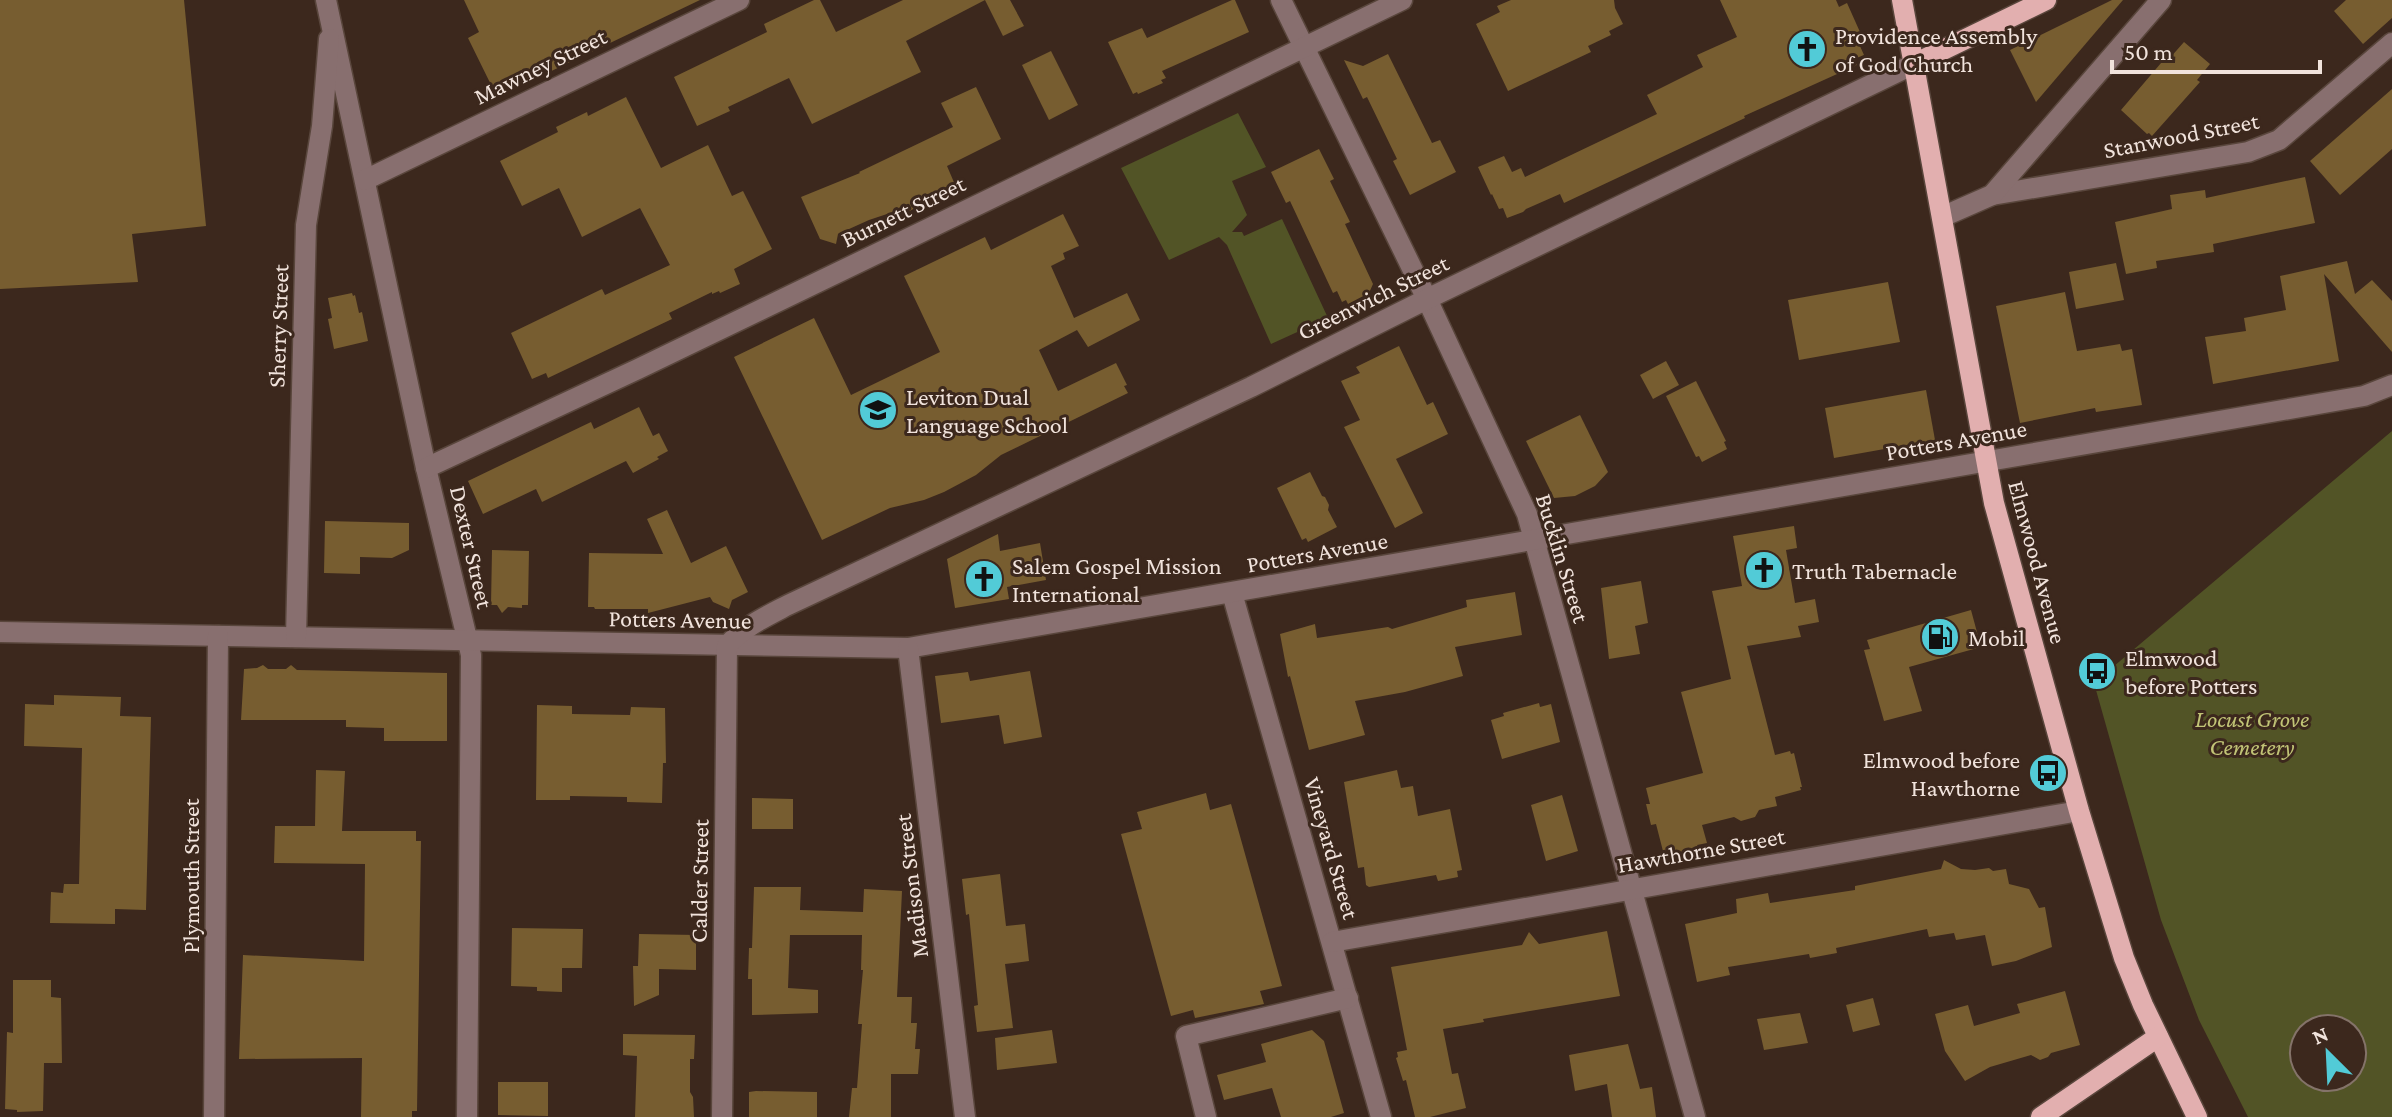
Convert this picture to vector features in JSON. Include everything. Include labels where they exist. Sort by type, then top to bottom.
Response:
[{"type":"main road","name":"Elmwood Avenue","points":[[1902,0],[1984,462],[1994,503],[2079,811],[2124,958],[2197,1117]]},
{"type":"main road","name":"Greenwich Street","points":[[1914,64],[2046,0]]},
{"type":"main road","points":[[2041,1117],[2158,1037]]},
{"type":"street","name":"Mawney Street","points":[[365,180],[739,0]]},
{"type":"street","name":"Bucklin Street","points":[[1281,0],[1427,299],[1527,514],[1695,1117]]},
{"type":"street","name":"Burnett Street","points":[[426,468],[1402,0]]},
{"type":"street","points":[[1942,217],[1992,195],[2161,0]]},
{"type":"street","name":"Dexter Street","points":[[328,9],[426,468],[472,661],[467,1117]]},
{"type":"street","name":"Sherry Street","points":[[296,637],[306,225],[322,126],[328,9]]},
{"type":"street","name":"Stanwood Street","points":[[1992,195],[2248,152],[2270,145],[2290,132],[2392,43]]},
{"type":"street","name":"Greenwich Street","points":[[727,646],[744,631],[788,605],[1251,387],[1914,64]]},
{"type":"street","name":"Potters Avenue","points":[[0,632],[908,648],[2364,396],[2392,385]]},
{"type":"street","name":"Vineyard Street","points":[[1232,593],[1381,1117]]},
{"type":"street","name":"Plymouth Street","points":[[214,1117],[218,636]]},
{"type":"street","name":"Calder Street","points":[[722,1117],[727,646]]},
{"type":"street","name":"Madison Street","points":[[908,648],[965,1117]]},
{"type":"street","name":"Hawthorne Street","points":[[1332,942],[2079,811]]},
{"type":"street","points":[[1206,1117],[1186,1036],[1348,998]]},
{"type":"green space","points":[[1238,113],[1266,167],[1232,181],[1247,215],[1232,232],[1242,232],[1244,236],[1282,219],[1328,318],[1271,344],[1227,245],[1219,237],[1169,260],[1121,168]]},
{"type":"green space","name":"Locust Grove Cemetery","points":[[2392,431],[2392,1117],[2248,1117],[2199,1020],[2161,920],[2094,683]]},
{"type":"building","points":[[0,0],[184,0],[206,226],[132,234],[138,282],[0,289]]},
{"type":"building","points":[[464,0],[700,0],[497,97],[468,38],[479,32]]},
{"type":"building","points":[[820,0],[836,32],[903,0],[985,0],[906,41],[921,72],[812,124],[789,78],[728,107],[730,111],[697,126],[674,77],[767,32],[764,24]]},
{"type":"building","points":[[985,0],[1010,0],[1024,26],[1003,36]]},
{"type":"building","points":[[1235,0],[1249,32],[1162,71],[1166,78],[1161,80],[1163,83],[1133,94],[1108,42],[1142,28],[1147,38]]},
{"type":"building","points":[[1511,0],[1614,0],[1623,24],[1609,31],[1611,35],[1588,46],[1591,52],[1508,91],[1476,24],[1500,12],[1497,6]]},
{"type":"building","points":[[1720,0],[1836,0],[1839,7],[1847,3],[1864,41],[1859,44],[1864,55],[1854,59],[1857,65],[1564,203],[1560,194],[1507,218],[1503,208],[1499,209],[1491,195],[1478,167],[1504,156],[1512,172],[1521,168],[1525,177],[1657,114],[1647,95],[1703,67],[1697,55],[1737,37]]},
{"type":"building","points":[[2112,0],[2123,0],[2036,102],[2010,50]]},
{"type":"building","points":[[2346,0],[2392,0],[2392,18],[2363,44],[2334,11]]},
{"type":"building","points":[[2184,42],[2210,64],[2197,80],[2200,82],[2152,136],[2121,110],[2167,56],[2169,59]]},
{"type":"building","points":[[1051,51],[1078,105],[1049,120],[1022,65]]},
{"type":"building","points":[[1388,54],[1432,143],[1440,140],[1456,172],[1410,195],[1393,161],[1397,159],[1367,97],[1363,99],[1344,60],[1363,66]]},
{"type":"building","points":[[976,87],[1001,139],[947,166],[956,187],[896,218],[893,212],[838,234],[836,244],[820,239],[801,197],[860,173],[953,127],[941,103]]},
{"type":"building","points":[[2392,89],[2392,149],[2340,195],[2310,161]]},
{"type":"building","points":[[626,97],[661,168],[708,145],[732,196],[743,191],[772,249],[734,269],[740,284],[720,293],[712,292],[669,313],[672,319],[548,378],[546,373],[532,379],[511,333],[602,289],[605,295],[670,265],[640,208],[582,237],[559,188],[522,206],[500,161],[558,132],[556,127],[587,112],[588,116]]},
{"type":"building","points":[[1319,149],[1350,222],[1345,224],[1373,284],[1369,293],[1348,304],[1346,300],[1342,302],[1337,291],[1333,293],[1290,201],[1286,203],[1271,172]]},
{"type":"building","points":[[2305,177],[2315,223],[2213,244],[2214,252],[2156,261],[2157,268],[2126,274],[2115,222],[2172,209],[2170,195],[2205,190],[2206,198]]},
{"type":"building","name":"Leviton Dual Language School","points":[[1063,214],[1079,246],[1063,253],[1065,259],[1051,266],[1074,318],[1127,293],[1140,320],[1088,347],[1077,330],[1039,350],[1058,391],[1116,363],[1128,393],[1001,455],[976,475],[944,492],[890,508],[822,540],[734,357],[814,318],[851,395],[940,352],[904,276],[985,237],[991,250]]},
{"type":"building","points":[[2347,261],[2355,294],[2372,280],[2392,301],[2392,352],[2324,274],[2339,361],[2213,384],[2205,337],[2246,331],[2244,318],[2286,310],[2280,276]]},
{"type":"building","points":[[2116,263],[2124,300],[2076,309],[2069,272]]},
{"type":"building","points":[[1888,282],[1900,342],[1799,360],[1788,300]]},
{"type":"building","points":[[2065,292],[2077,351],[2120,344],[2122,351],[2132,349],[2142,405],[2096,412],[2095,408],[2020,423],[1996,306]]},
{"type":"building","points":[[352,293],[359,313],[362,312],[368,341],[334,349],[328,319],[332,318],[328,298]]},
{"type":"building","points":[[1399,346],[1427,405],[1433,402],[1448,434],[1396,459],[1423,513],[1395,528],[1344,427],[1360,420],[1341,381],[1360,373],[1356,367]]},
{"type":"building","points":[[1666,361],[1679,385],[1653,399],[1640,375]]},
{"type":"building","points":[[1696,381],[1726,441],[1727,449],[1702,462],[1699,456],[1696,457],[1666,396]]},
{"type":"building","points":[[1926,390],[1935,440],[1834,458],[1825,408]]},
{"type":"building","points":[[639,407],[653,436],[659,433],[668,451],[657,457],[659,459],[633,473],[626,461],[542,502],[536,489],[483,514],[468,481],[591,422],[594,429]]},
{"type":"building","points":[[1580,415],[1608,472],[1595,486],[1575,496],[1554,498],[1526,441]]},
{"type":"building","points":[[1310,472],[1329,505],[1328,510],[1337,527],[1308,542],[1306,538],[1302,540],[1277,488]]},
{"type":"building","points":[[667,510],[691,563],[726,546],[748,592],[732,600],[729,609],[713,602],[710,597],[648,613],[648,609],[588,607],[589,553],[663,554],[647,519]]},
{"type":"building","points":[[325,521],[409,523],[409,550],[392,558],[360,557],[360,574],[324,573]]},
{"type":"building","points":[[1794,526],[1797,548],[1786,550],[1795,603],[1815,599],[1819,622],[1798,626],[1801,637],[1747,646],[1775,755],[1790,751],[1794,753],[1801,790],[1775,797],[1777,806],[1759,810],[1755,817],[1741,821],[1734,817],[1702,825],[1707,843],[1697,845],[1699,850],[1669,858],[1668,853],[1664,855],[1656,824],[1651,825],[1646,788],[1703,773],[1681,692],[1731,679],[1712,591],[1742,586],[1733,536]]},
{"type":"building","points":[[998,534],[1000,551],[1040,543],[1046,580],[1007,587],[1009,599],[955,608],[947,559]]},
{"type":"building","points":[[492,550],[529,551],[528,605],[508,607],[502,613],[497,605],[491,605]]},
{"type":"building","points":[[1641,581],[1648,623],[1635,626],[1640,654],[1609,659],[1601,588]]},
{"type":"building","points":[[1515,592],[1522,635],[1455,647],[1463,676],[1405,692],[1355,701],[1365,735],[1309,750],[1288,677],[1280,634],[1315,624],[1317,638],[1388,627],[1392,629],[1467,607],[1466,600]]},
{"type":"building","points":[[1971,610],[1981,647],[1909,667],[1922,711],[1884,721],[1864,650],[1870,649],[1867,640]]},
{"type":"building","points":[[263,665],[268,669],[286,669],[291,665],[297,670],[447,673],[447,741],[384,741],[384,728],[346,727],[346,720],[241,720],[244,669]]},
{"type":"building","points":[[1030,671],[1042,737],[1004,744],[999,715],[941,723],[935,676],[968,672],[970,681]]},
{"type":"building","points":[[54,695],[121,697],[120,716],[151,717],[146,910],[115,909],[115,924],[50,923],[51,892],[63,893],[64,884],[79,884],[82,748],[24,746],[25,704],[54,705]]},
{"type":"building","points":[[1539,703],[1540,707],[1551,704],[1560,742],[1502,759],[1491,720],[1504,716],[1503,713]]},
{"type":"building","points":[[537,705],[572,706],[572,714],[630,715],[631,707],[665,708],[666,763],[663,763],[662,803],[627,802],[627,797],[570,796],[570,800],[536,800]]},
{"type":"building","points":[[316,770],[345,771],[342,831],[416,831],[416,841],[421,841],[417,1111],[412,1111],[412,1117],[361,1117],[362,1058],[239,1059],[243,955],[364,961],[365,864],[274,863],[275,826],[315,826]]},
{"type":"building","points":[[1397,770],[1401,788],[1413,786],[1418,816],[1450,809],[1462,870],[1457,871],[1458,877],[1438,881],[1436,875],[1369,887],[1366,885],[1364,867],[1358,868],[1344,782]]},
{"type":"building","points":[[1206,793],[1210,810],[1231,804],[1282,986],[1260,991],[1264,1004],[1195,1018],[1193,1010],[1171,1016],[1121,834],[1142,829],[1137,812]]},
{"type":"building","points":[[1562,795],[1578,851],[1546,861],[1531,805]]},
{"type":"building","points":[[752,798],[793,799],[793,829],[752,829]]},
{"type":"building","points":[[1944,860],[1961,869],[2006,869],[2009,884],[2029,889],[2039,908],[2045,907],[2052,947],[2016,961],[1992,966],[1985,935],[1956,940],[1954,933],[1929,937],[1927,929],[1836,948],[1837,953],[1810,958],[1809,954],[1728,967],[1730,975],[1697,982],[1685,924],[1737,913],[1736,899],[1768,893],[1770,903],[1855,890],[1855,886],[1941,869]]},
{"type":"building","points":[[1000,874],[1006,926],[1025,924],[1029,961],[1005,964],[1013,1028],[977,1032],[974,1006],[978,1005],[969,914],[966,915],[962,879]]},
{"type":"building","points":[[754,887],[801,887],[800,910],[863,912],[864,889],[902,891],[897,997],[912,997],[911,1023],[917,1023],[915,1049],[920,1049],[918,1074],[891,1074],[891,1117],[849,1117],[852,1088],[857,1088],[862,1024],[858,1024],[863,970],[862,935],[790,935],[788,988],[818,990],[818,1013],[752,1015],[752,979],[748,979]]},
{"type":"building","points":[[512,928],[583,929],[582,968],[562,968],[562,992],[511,986]]},
{"type":"building","points":[[1607,931],[1620,996],[1483,1019],[1484,1022],[1443,1029],[1452,1074],[1458,1073],[1466,1108],[1430,1117],[1415,1117],[1406,1080],[1403,1081],[1396,1058],[1397,1052],[1407,1050],[1391,967],[1522,945],[1529,932],[1539,944]]},
{"type":"building","points":[[639,934],[696,935],[696,970],[659,969],[659,995],[634,1006],[633,966],[638,966]]},
{"type":"building","points":[[13,980],[51,980],[51,997],[61,998],[62,1063],[44,1063],[43,1111],[5,1109],[7,1032],[13,1033]]},
{"type":"building","points":[[2065,991],[2080,1045],[2051,1053],[2040,1060],[2031,1055],[1990,1067],[1965,1081],[1945,1051],[1935,1014],[1968,1005],[1974,1026],[2020,1013],[2017,1004]]},
{"type":"building","points":[[1873,998],[1880,1025],[1853,1032],[1846,1005]]},
{"type":"building","points":[[1800,1013],[1808,1043],[1764,1050],[1757,1019]]},
{"type":"building","points":[[1052,1030],[1057,1063],[997,1070],[995,1038]]},
{"type":"building","points":[[1312,1030],[1324,1041],[1344,1113],[1331,1117],[1281,1117],[1272,1088],[1224,1100],[1217,1075],[1266,1062],[1261,1044]]},
{"type":"building","points":[[623,1034],[695,1035],[694,1059],[690,1059],[694,1117],[635,1117],[637,1056],[623,1055]]},
{"type":"building","points":[[1628,1044],[1640,1089],[1652,1087],[1656,1117],[1612,1117],[1607,1084],[1575,1091],[1569,1055]]},
{"type":"building","points":[[498,1082],[548,1082],[548,1116],[498,1115]]},
{"type":"building","points":[[749,1092],[817,1092],[817,1117],[749,1117]]},
{"type":"place","name":"Providence Assembly of God Church","points":[[1807,49]]},
{"type":"place","name":"Leviton Dual Language School","points":[[878,410]]},
{"type":"place","name":"Truth Tabernacle","points":[[1764,570]]},
{"type":"place","name":"Salem Gospel Mission International","points":[[984,579]]},
{"type":"place","name":"Mobil","points":[[1940,637]]},
{"type":"place","name":"Elmwood before Potters","points":[[2097,671]]},
{"type":"place","name":"Elmwood before Hawthorne","points":[[2048,773]]}]
